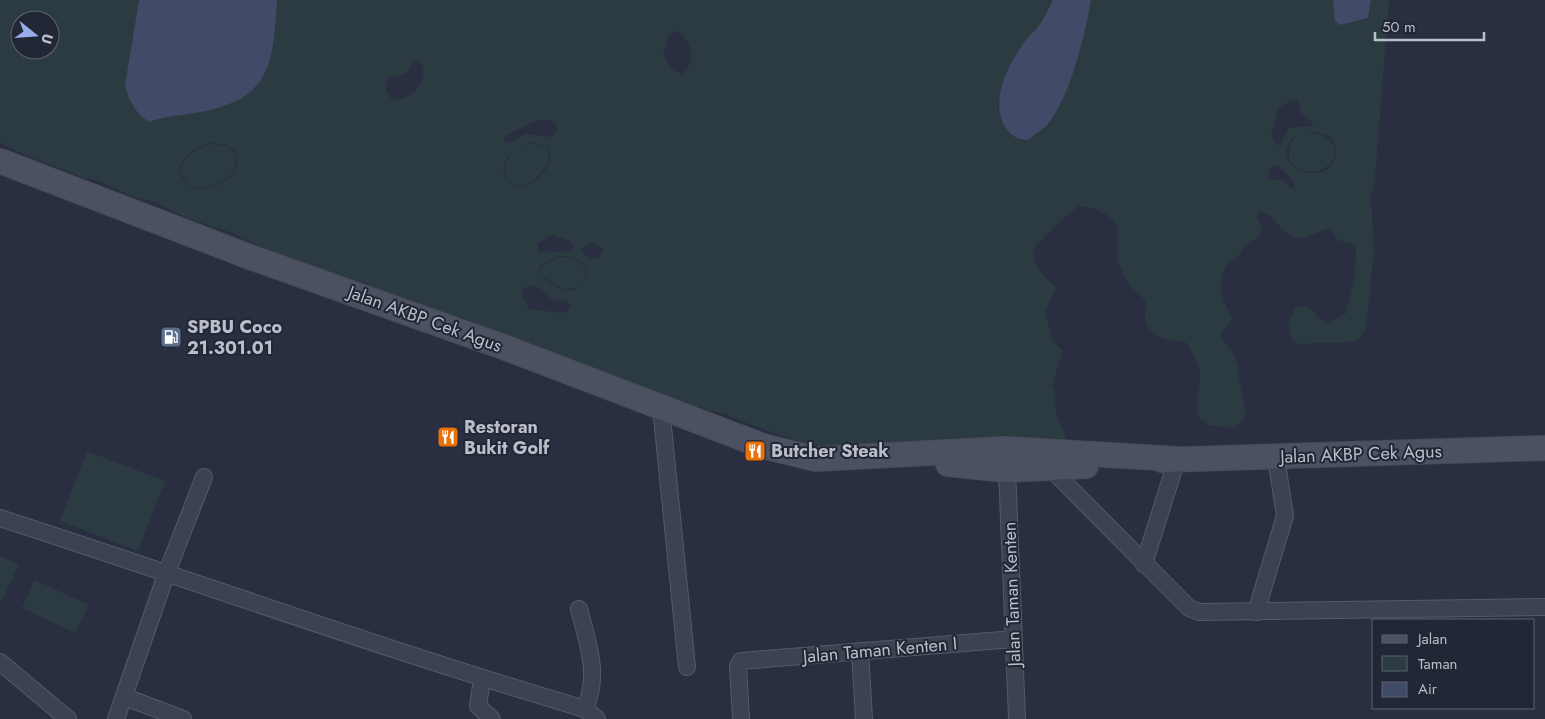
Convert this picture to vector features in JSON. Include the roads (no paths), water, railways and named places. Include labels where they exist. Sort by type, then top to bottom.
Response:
[{"type":"main road","name":"Jalan AKBP Cek Agus","points":[[0,161],[250,257],[506,348],[763,446],[815,459],[853,455],[1005,449],[1176,459]]},
{"type":"main road","name":"Jalan AKBP Cek Agus","points":[[853,455],[1007,470],[1051,469],[1176,459],[1545,448]]},
{"type":"street","points":[[661,407],[686,668]]},
{"type":"street","points":[[1256,612],[1285,516],[1276,457]]},
{"type":"street","points":[[1144,564],[1176,459]]},
{"type":"street","points":[[1051,469],[1144,564],[1193,610],[1206,613],[1545,607]]},
{"type":"street","name":"Jalan Taman Kenten","points":[[1007,470],[1017,719]]},
{"type":"street","points":[[116,719],[167,572],[204,477]]},
{"type":"street","points":[[0,518],[591,714],[593,681],[589,650],[579,609]]},
{"type":"street","name":"Jalan Taman Kenten I","points":[[741,719],[738,667],[740,662],[1014,638]]},
{"type":"street","points":[[860,652],[864,719]]},
{"type":"street","points":[[0,662],[68,719]]},
{"type":"street","points":[[482,679],[478,706],[492,719]]},
{"type":"street","points":[[125,697],[183,719]]},
{"type":"water","points":[[139,0],[277,0],[273,42],[270,59],[264,74],[255,87],[242,98],[224,106],[149,122],[133,106],[125,85]]},
{"type":"water","points":[[1053,0],[1091,0],[1085,30],[1069,83],[1055,113],[1047,125],[1028,140],[1020,139],[1011,134],[1004,125],[1000,115],[1000,93],[1013,60],[1025,41],[1040,24]]},
{"type":"water","points":[[1333,0],[1371,0],[1368,18],[1340,25],[1335,21]]},
{"type":"place","name":"SPBU Coco 21.301.01","points":[[171,337]]},
{"type":"place","name":"Restoran Bukit Golf","points":[[448,437]]},
{"type":"place","name":"Butcher Steak","points":[[755,451]]}]
